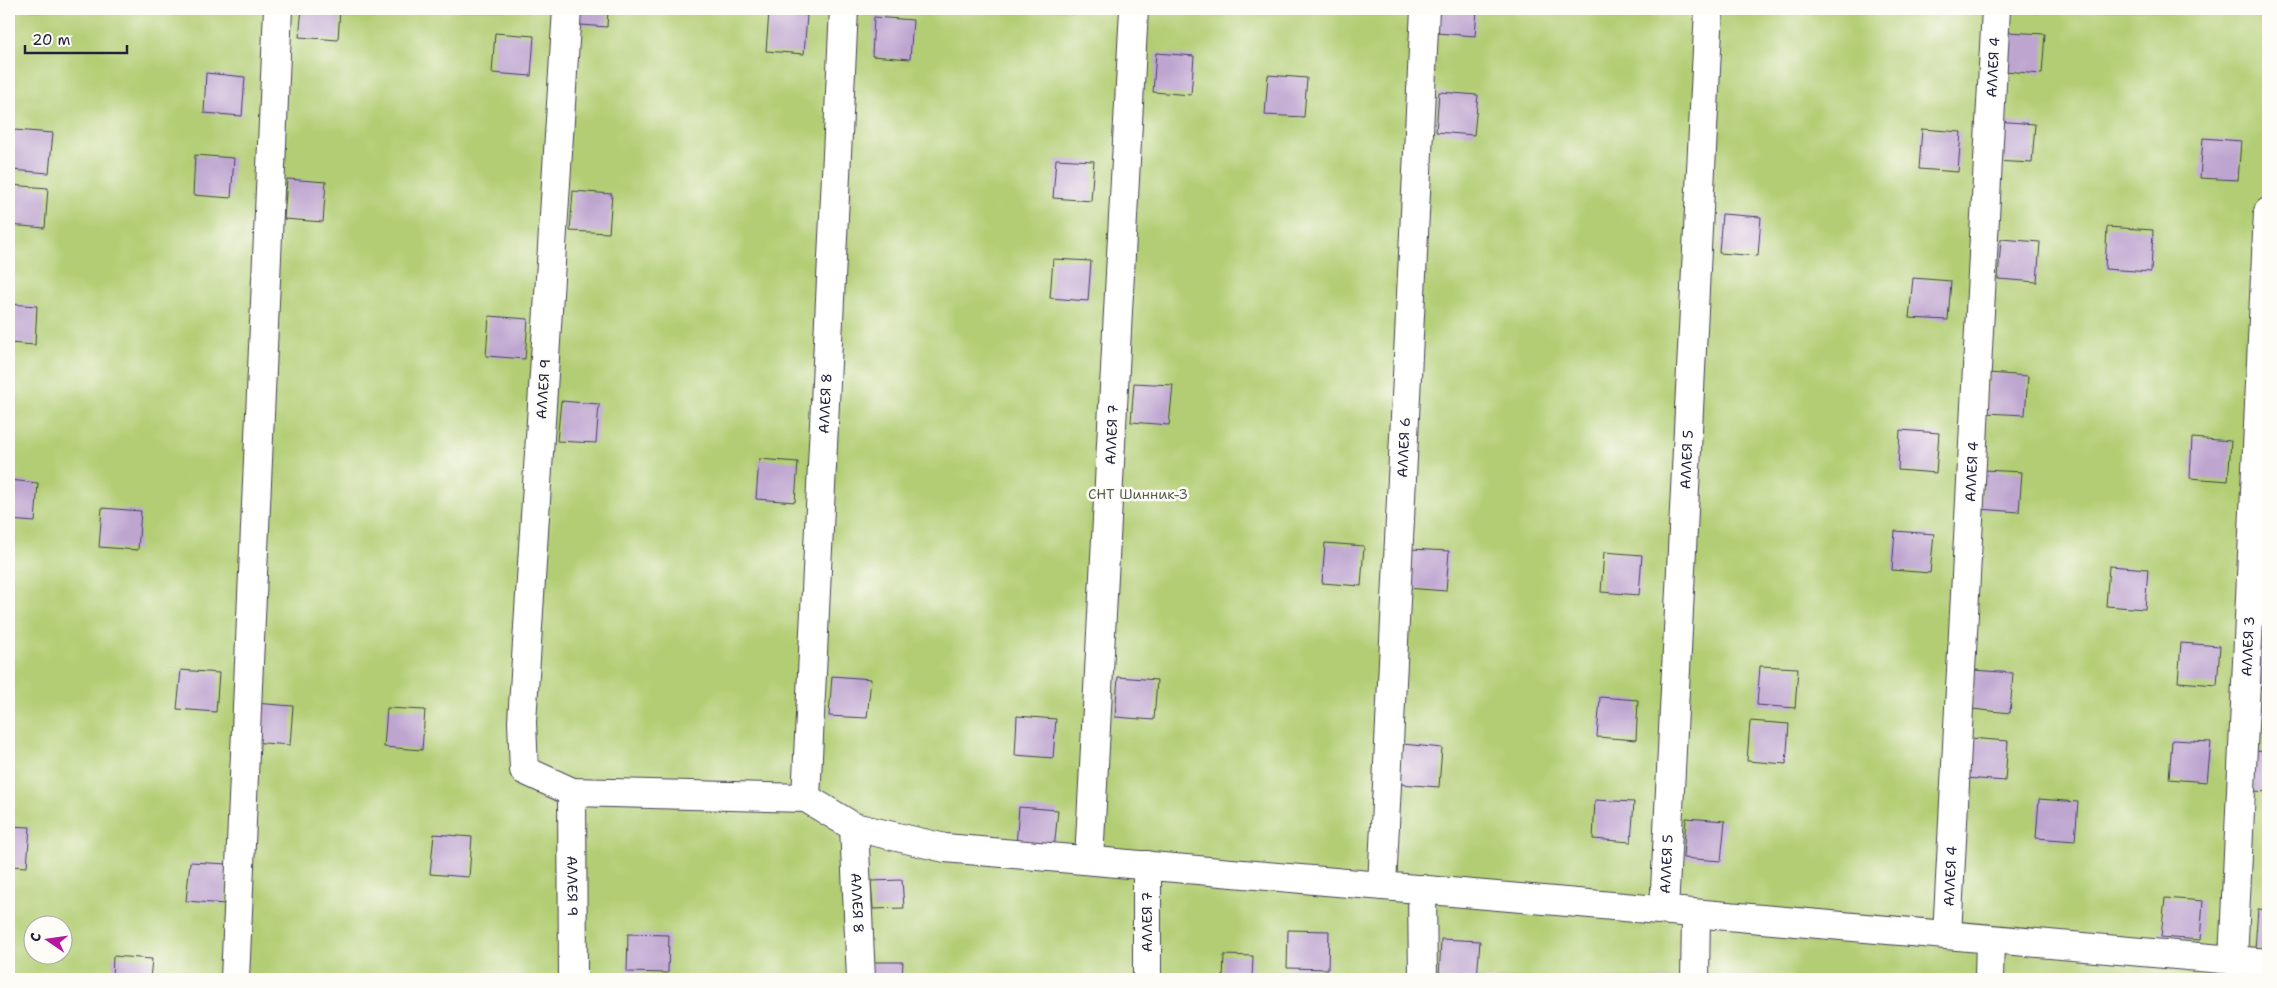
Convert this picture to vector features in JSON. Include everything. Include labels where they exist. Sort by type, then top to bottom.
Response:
[{"type":"lane","points":[[234,979],[278,9]]},
{"type":"lane","name":"АЛЛЕЯ 9","points":[[567,9],[522,722],[524,770],[572,792],[574,979]]},
{"type":"lane","name":"АЛЛЕЯ 8","points":[[806,798],[844,9]]},
{"type":"lane","name":"АЛЛЕЯ 7","points":[[1089,860],[1134,9]]},
{"type":"lane","name":"АЛЛЕЯ 6","points":[[1382,886],[1425,9]]},
{"type":"lane","name":"АЛЛЕЯ 5","points":[[1664,910],[1709,9]]},
{"type":"lane","name":"АЛЛЕЯ 4","points":[[1946,935],[1996,9]]},
{"type":"lane","name":"АЛЛЕЯ 3","points":[[2233,960],[2268,212]]},
{"type":"lane","points":[[572,792],[806,798],[854,826],[945,848],[2233,960],[2264,968]]},
{"type":"lane","name":"АЛЛЕЯ 8","points":[[854,826],[861,979]]},
{"type":"lane","name":"АЛЛЕЯ 7","points":[[1147,865],[1148,979]]},
{"type":"lane","points":[[1422,889],[1423,979]]},
{"type":"lane","points":[[1696,914],[1696,979]]},
{"type":"lane","points":[[1989,979],[1990,939]]},
{"type":"green space","name":"СНТ Шинник-3","points":[[9,9],[2268,9],[2268,979],[9,979]]},
{"type":"building","points":[[302,9],[340,9],[338,40],[299,37]]},
{"type":"building","points":[[569,9],[608,9],[607,27],[568,24]]},
{"type":"building","points":[[1438,9],[1477,9],[1475,36],[1436,33]]},
{"type":"building","points":[[2009,9],[2039,9],[2039,13]]},
{"type":"building","points":[[769,12],[807,15],[804,54],[766,51]]},
{"type":"building","points":[[874,17],[913,20],[910,59],[872,56]]},
{"type":"building","points":[[2006,32],[2045,34],[2042,74],[2004,71]]},
{"type":"building","points":[[495,33],[534,36],[531,76],[492,73]]},
{"type":"building","points":[[1156,53],[1194,56],[1191,95],[1153,92]]},
{"type":"building","points":[[206,73],[245,77],[242,116],[204,113]]},
{"type":"building","points":[[1268,75],[1307,78],[1304,117],[1265,115]]},
{"type":"building","points":[[1439,92],[1478,95],[1474,135],[1436,132]]},
{"type":"building","points":[[1996,121],[2035,124],[2032,163],[1993,161]]},
{"type":"building","points":[[1922,129],[1961,132],[1958,172],[1919,169]]},
{"type":"building","points":[[14,130],[53,133],[49,173],[11,170]]},
{"type":"building","points":[[2203,138],[2241,141],[2238,180],[2200,178]]},
{"type":"building","points":[[195,155],[234,158],[231,198],[193,195]]},
{"type":"building","points":[[1056,159],[1094,161],[1091,201],[1053,198]]},
{"type":"building","points":[[287,179],[326,182],[323,222],[284,219]]},
{"type":"building","points":[[10,185],[48,188],[45,228],[9,225]]},
{"type":"building","points":[[573,191],[612,194],[609,233],[570,231]]},
{"type":"building","points":[[1722,214],[1761,217],[1758,256],[1719,253]]},
{"type":"building","points":[[2107,227],[2153,230],[2151,272],[2105,269]]},
{"type":"building","points":[[2001,239],[2040,242],[2037,282],[1998,279]]},
{"type":"building","points":[[1053,259],[1091,261],[1088,301],[1050,298]]},
{"type":"building","points":[[1913,278],[1951,281],[1948,320],[1909,318]]},
{"type":"building","points":[[9,304],[37,306],[35,345],[9,343]]},
{"type":"building","points":[[489,316],[528,319],[525,359],[486,356]]},
{"type":"building","points":[[1989,373],[2028,376],[2025,415],[1986,413]]},
{"type":"building","points":[[1134,383],[1173,385],[1169,425],[1131,422]]},
{"type":"building","points":[[561,401],[599,404],[596,443],[557,441]]},
{"type":"building","points":[[1900,430],[1939,433],[1936,473],[1898,470]]},
{"type":"building","points":[[2192,438],[2231,441],[2228,481],[2190,478]]},
{"type":"building","points":[[759,459],[798,462],[795,502],[756,499]]},
{"type":"building","points":[[1984,470],[2022,472],[2019,512],[1980,509]]},
{"type":"building","points":[[9,480],[38,483],[35,522],[9,520]]},
{"type":"building","points":[[102,508],[141,511],[138,550],[99,547]]},
{"type":"building","points":[[1895,531],[1934,534],[1930,573],[1892,570]]},
{"type":"building","points":[[1325,543],[1364,546],[1361,586],[1322,583]]},
{"type":"building","points":[[1410,549],[1449,551],[1446,591],[1407,588]]},
{"type":"building","points":[[1604,552],[1642,555],[1639,595],[1601,592]]},
{"type":"building","points":[[2109,566],[2148,569],[2145,609],[2106,606]]},
{"type":"building","points":[[2268,600],[2268,628],[2265,627]]},
{"type":"building","points":[[2181,643],[2220,646],[2217,685],[2178,682]]},
{"type":"building","points":[[2257,647],[2268,648],[2268,688],[2254,687]]},
{"type":"building","points":[[1760,666],[1798,668],[1795,708],[1757,705]]},
{"type":"building","points":[[181,670],[219,673],[216,712],[177,709]]},
{"type":"building","points":[[1974,670],[2013,673],[2010,713],[1972,709]]},
{"type":"building","points":[[832,676],[871,679],[867,718],[829,716]]},
{"type":"building","points":[[1118,677],[1157,680],[1154,720],[1115,717]]},
{"type":"building","points":[[1600,697],[1638,700],[1636,740],[1597,737]]},
{"type":"building","points":[[254,703],[293,706],[290,745],[251,742]]},
{"type":"building","points":[[387,708],[425,710],[422,750],[384,747]]},
{"type":"building","points":[[1017,716],[1056,719],[1053,758],[1015,755]]},
{"type":"building","points":[[1750,721],[1789,724],[1786,764],[1747,761]]},
{"type":"building","points":[[1970,738],[2008,741],[2005,781],[1966,778]]},
{"type":"building","points":[[2172,740],[2211,742],[2207,782],[2169,779]]},
{"type":"building","points":[[1403,744],[1442,748],[1439,787],[1400,784]]},
{"type":"building","points":[[2256,751],[2268,752],[2268,792],[2253,791]]},
{"type":"building","points":[[2039,799],[2078,802],[2075,841],[2036,838]]},
{"type":"building","points":[[1595,800],[1634,802],[1631,842],[1593,839]]},
{"type":"building","points":[[1019,807],[1058,810],[1054,850],[1016,847]]},
{"type":"building","points":[[1686,818],[1725,821],[1721,861],[1683,858]]},
{"type":"building","points":[[9,826],[30,827],[27,867],[9,866]]},
{"type":"building","points":[[434,834],[472,837],[469,877],[430,874]]},
{"type":"building","points":[[190,862],[228,864],[225,904],[186,901]]},
{"type":"building","points":[[902,880],[904,908],[873,909],[871,881]]},
{"type":"building","points":[[2165,898],[2203,901],[2200,940],[2161,937]]},
{"type":"building","points":[[2258,909],[2268,910],[2268,950],[2255,949]]},
{"type":"building","points":[[1288,930],[1329,931],[1328,969],[1287,968]]},
{"type":"building","points":[[628,934],[669,935],[668,973],[627,972]]},
{"type":"building","points":[[1441,939],[1480,941],[1477,979],[1439,978]]},
{"type":"building","points":[[1224,955],[1253,956],[1252,979],[1223,979]]},
{"type":"building","points":[[113,956],[152,959],[150,979],[112,979]]},
{"type":"building","points":[[870,962],[903,962],[902,979],[870,979]]}]
